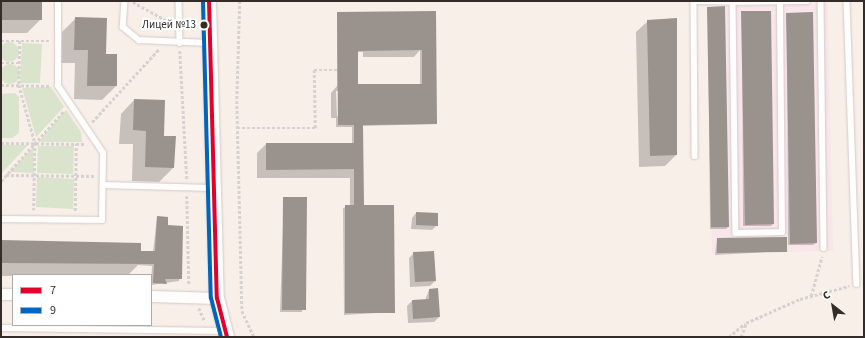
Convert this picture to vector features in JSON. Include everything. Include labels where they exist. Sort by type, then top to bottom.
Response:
[{"type":"street","points":[[199,1],[208,1],[211,44],[212,188],[217,298],[226,334]]},
{"type":"street","points":[[1,294],[12,294]]},
{"type":"street","points":[[152,296],[194,296],[217,298]]},
{"type":"lane","points":[[1,219],[102,220],[103,153],[58,86],[58,1]]},
{"type":"lane","points":[[125,1],[123,27],[129,34],[139,40],[211,44]]},
{"type":"lane","points":[[179,1],[180,43]]},
{"type":"lane","points":[[733,2],[736,233],[782,232],[780,1]]},
{"type":"lane","points":[[695,156],[694,2],[807,1]]},
{"type":"lane","points":[[821,1],[824,248]]},
{"type":"lane","points":[[847,1],[857,284]]},
{"type":"lane","points":[[103,185],[187,186],[212,188]]},
{"type":"lane","points":[[1,328],[209,330],[226,334]]},
{"type":"path","points":[[131,1],[180,27]]},
{"type":"path","points":[[240,1],[237,128],[242,311],[254,337]]},
{"type":"path","points":[[1,41],[58,41]]},
{"type":"path","points":[[20,41],[19,85],[35,143],[34,219]]},
{"type":"path","points":[[86,128],[166,41]]},
{"type":"path","points":[[180,43],[187,186],[189,286],[209,330]]},
{"type":"path","points":[[1,63],[19,63]]},
{"type":"path","points":[[237,128],[315,128],[314,70],[337,70]]},
{"type":"path","points":[[1,85],[58,86]]},
{"type":"path","points":[[1,180],[70,104]]},
{"type":"path","points":[[1,143],[97,144]]},
{"type":"path","points":[[75,219],[76,144]]},
{"type":"path","points":[[6,175],[103,176]]},
{"type":"path","points":[[811,296],[824,248]]},
{"type":"path","points":[[729,337],[746,323],[811,296],[857,284]]},
{"type":"path","points":[[181,286],[189,286]]},
{"type":"path","points":[[741,337],[746,323]]},
{"type":"shaded area","points":[[828,4],[833,251],[712,253],[707,7]]},
{"type":"green space","points":[[9,42],[16,45],[19,52],[16,59],[9,62],[2,59],[-1,52],[2,45]]},
{"type":"green space","points":[[22,43],[42,44],[40,83],[20,83]]},
{"type":"green space","points":[[6,64],[14,64],[20,70],[20,78],[14,84],[6,84],[0,78],[0,70]]},
{"type":"green space","points":[[51,87],[64,107],[36,137],[22,88]]},
{"type":"green space","points":[[15,93],[19,97],[19,133],[12,138],[1,138],[1,94]]},
{"type":"green space","points":[[66,110],[81,132],[82,142],[38,142]]},
{"type":"green space","points":[[1,145],[28,145],[1,174]]},
{"type":"green space","points":[[38,146],[74,146],[73,174],[37,173]]},
{"type":"green space","points":[[33,147],[34,173],[10,172]]},
{"type":"green space","points":[[37,177],[74,179],[73,209],[36,207]]},
{"type":"building","points":[[1,1],[42,1],[42,20],[1,20]]},
{"type":"building","points":[[725,6],[729,227],[711,227],[707,7]]},
{"type":"building","points":[[436,11],[437,124],[363,125],[364,205],[394,205],[395,313],[345,313],[345,205],[354,205],[354,169],[266,170],[266,143],[354,143],[354,125],[338,125],[337,12]],"holes":[[[422,50],[422,84],[358,84],[358,51]]]},
{"type":"building","points":[[741,11],[771,11],[774,224],[745,225]]},
{"type":"building","points":[[813,12],[817,243],[790,244],[786,13]]},
{"type":"building","points":[[75,17],[107,18],[106,54],[117,54],[117,86],[87,86],[88,50],[74,50]]},
{"type":"building","points":[[677,18],[677,155],[650,156],[647,20]]},
{"type":"building","points":[[134,99],[165,100],[164,136],[176,136],[174,168],[145,167],[146,131],[133,130]]},
{"type":"building","points":[[283,197],[307,197],[306,310],[282,310]]},
{"type":"building","points":[[416,212],[438,213],[438,226],[416,225]]},
{"type":"building","points":[[157,216],[168,217],[168,225],[183,226],[182,279],[165,279],[167,284],[153,283],[154,264],[1,263],[1,240],[141,243],[141,251],[155,251]]},
{"type":"building","points":[[787,237],[787,252],[717,253],[717,238]]},
{"type":"building","points":[[434,251],[436,281],[415,282],[413,252]]},
{"type":"building","points":[[438,288],[440,317],[413,319],[412,300],[429,299],[429,289]]},
{"type":"transit line","name":"9","points":[[203,1],[211,298],[221,337]]},
{"type":"transit line","name":"7","points":[[209,1],[217,298],[227,337]]},
{"type":"place","name":"Лицей №13","points":[[204,25]]}]
